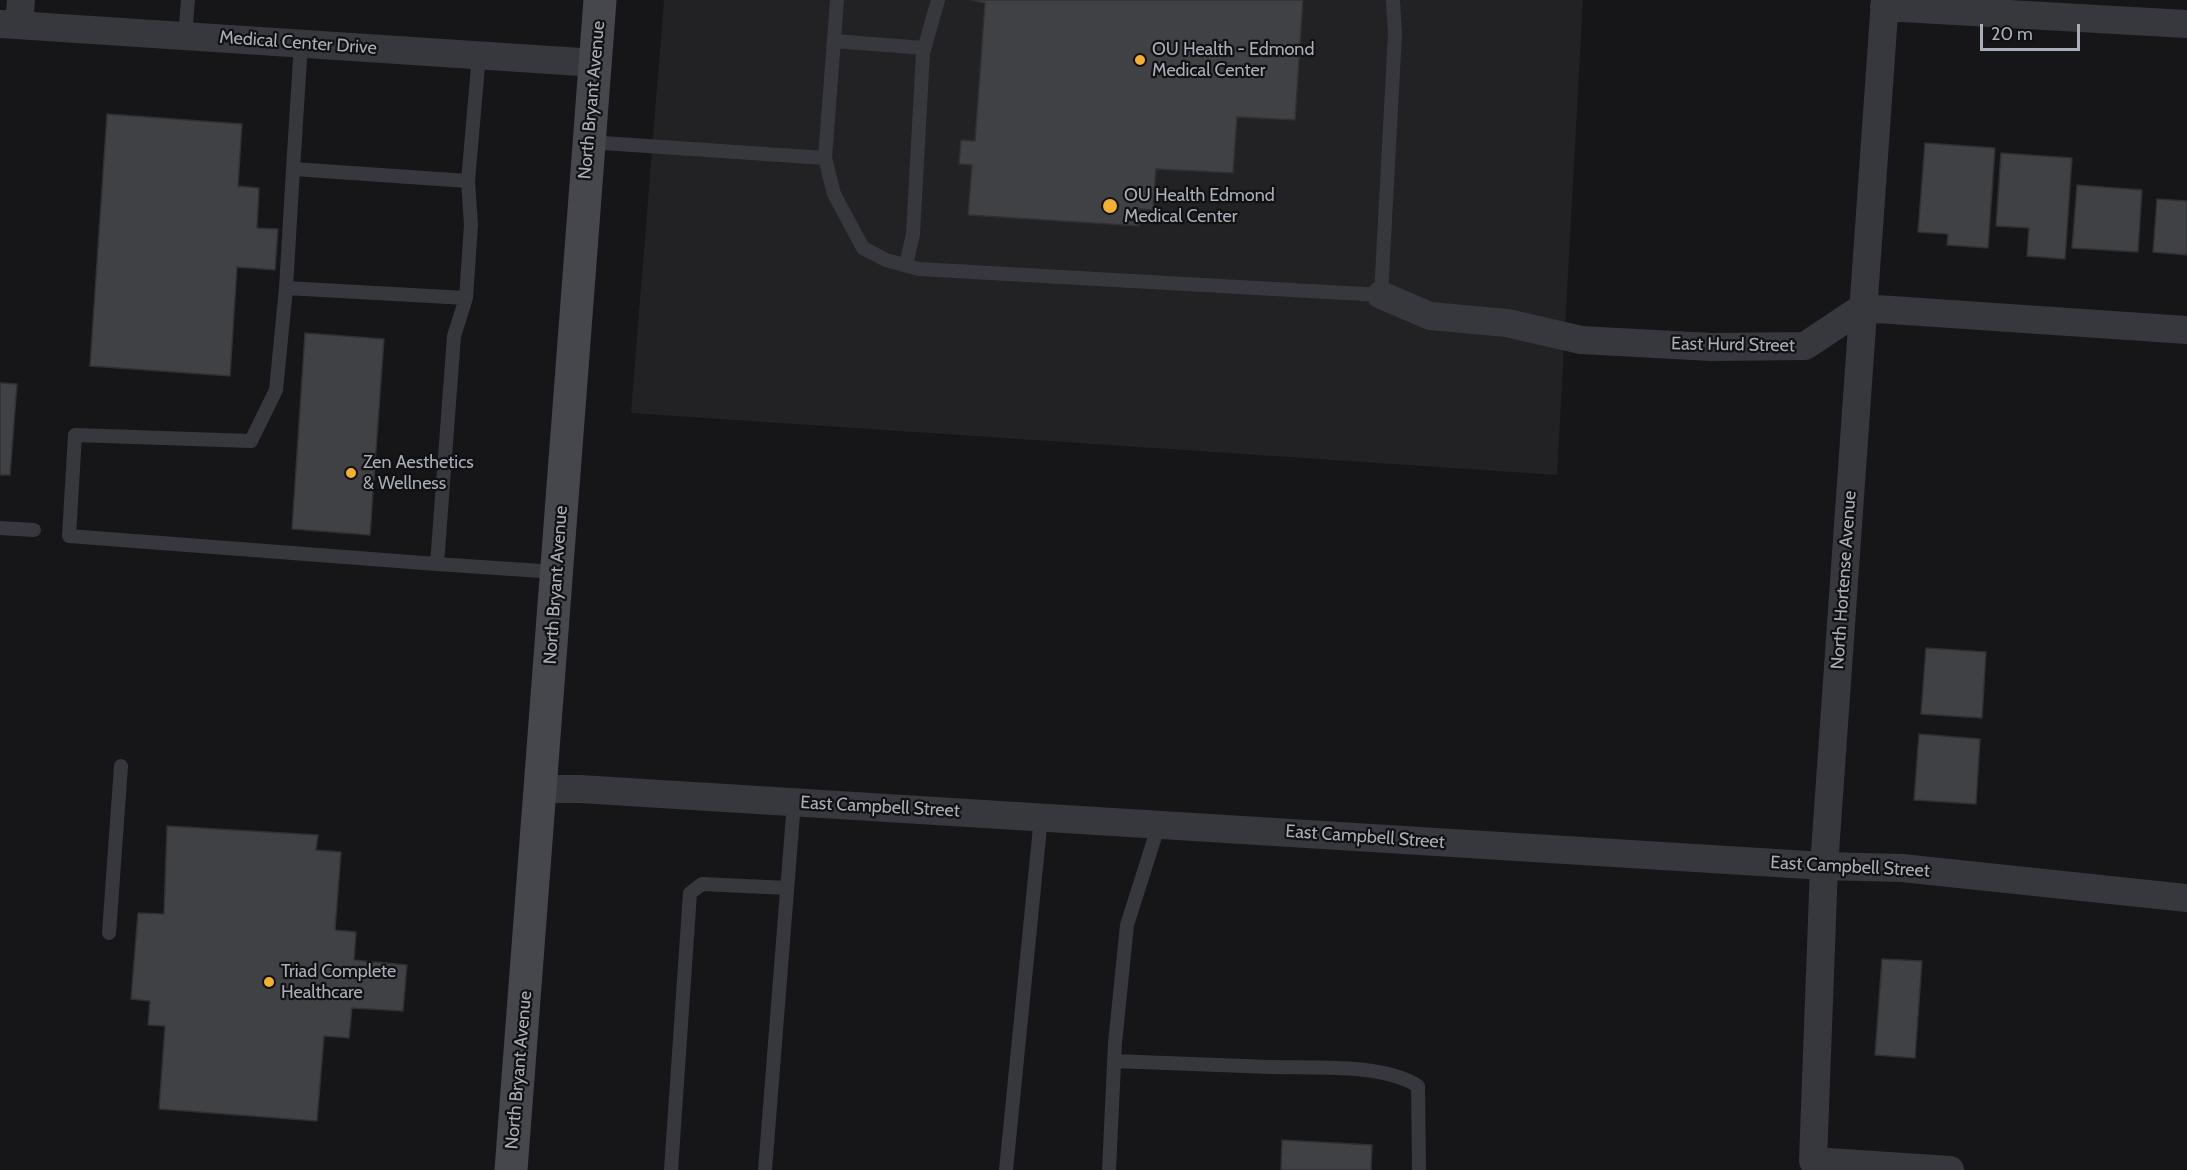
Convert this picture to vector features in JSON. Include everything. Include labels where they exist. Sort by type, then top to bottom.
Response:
[{"type":"main road","name":"North Bryant Avenue","points":[[511,1170],[542,789],[600,0]]},
{"type":"street","points":[[1885,3],[2187,24]]},
{"type":"street","name":"North Hortense Avenue","points":[[1885,3],[1824,866],[1813,1161],[1950,1170]]},
{"type":"street","name":"Medical Center Drive","points":[[13,16],[186,36],[596,63]]},
{"type":"street","name":"East Hurd Street","points":[[1381,295],[1430,316],[1507,323],[1581,340],[1711,347],[1805,346],[1862,308]]},
{"type":"street","points":[[1862,308],[2187,330]]},
{"type":"street","name":"East Campbell Street","points":[[542,789],[580,789],[1824,866],[1902,868],[2187,898]]},
{"type":"lane","points":[[186,36],[188,0]]},
{"type":"lane","points":[[837,0],[825,158],[834,194],[863,248],[886,260],[930,270],[1381,295],[1395,34],[1393,0]]},
{"type":"lane","points":[[906,266],[913,234],[924,48],[938,0]]},
{"type":"lane","points":[[834,41],[924,48]]},
{"type":"lane","points":[[301,44],[276,390],[251,441],[75,435],[69,536],[557,572]]},
{"type":"lane","points":[[437,564],[454,336],[466,298],[471,225],[468,181],[479,56]]},
{"type":"lane","points":[[588,142],[825,158]]},
{"type":"lane","points":[[293,169],[468,181]]},
{"type":"lane","points":[[285,288],[466,298]]},
{"type":"lane","points":[[0,528],[34,530]]},
{"type":"lane","points":[[109,933],[121,766]]},
{"type":"lane","points":[[765,1170],[794,802]]},
{"type":"lane","points":[[1006,1170],[1041,817]]},
{"type":"lane","points":[[1109,1170],[1114,1061],[1127,925],[1159,824]]},
{"type":"lane","points":[[671,1170],[690,893],[702,884],[787,888]]},
{"type":"lane","points":[[1114,1061],[1340,1069],[1388,1074],[1409,1080],[1418,1086],[1419,1170]]},
{"type":"shaded area","name":"OU Health Edmond Medical Center","points":[[664,0],[1583,0],[1557,475],[631,413]]},
{"type":"building","name":"OU Health - Edmond Medical Center","points":[[971,0],[1303,0],[1295,120],[1237,117],[1233,173],[1156,169],[1153,210],[1140,209],[1139,226],[968,215],[972,165],[959,164],[961,140],[975,141],[985,3]]},
{"type":"building","points":[[107,114],[242,124],[238,186],[259,188],[257,228],[278,229],[275,270],[237,267],[230,376],[90,366]]},
{"type":"building","points":[[1925,143],[1995,148],[1988,248],[1947,245],[1948,234],[1918,232]]},
{"type":"building","points":[[2001,153],[2072,158],[2065,259],[2027,256],[2029,228],[1996,226]]},
{"type":"building","points":[[2077,185],[2142,190],[2138,252],[2072,248]]},
{"type":"building","points":[[2157,199],[2187,201],[2187,255],[2153,252]]},
{"type":"building","points":[[305,333],[384,339],[370,535],[292,529]]},
{"type":"building","points":[[0,383],[17,384],[10,475],[0,475]]},
{"type":"building","points":[[1926,648],[1986,652],[1982,718],[1921,714]]},
{"type":"building","points":[[1919,734],[1980,739],[1976,804],[1914,800]]},
{"type":"building","name":"Triad Complete Healthcare","points":[[167,826],[318,835],[316,850],[341,852],[335,930],[356,932],[354,960],[407,965],[403,1011],[352,1008],[349,1038],[324,1036],[317,1121],[159,1109],[165,1026],[148,1025],[150,1001],[131,999],[138,913],[164,914]]},
{"type":"building","points":[[1882,959],[1922,961],[1915,1058],[1875,1055]]},
{"type":"building","points":[[1282,1140],[1372,1145],[1371,1170],[1281,1170]]},
{"type":"place","name":"OU Health - Edmond Medical Center","points":[[1140,60]]},
{"type":"place","name":"OU Health Edmond Medical Center","points":[[1110,206]]},
{"type":"place","name":"Zen Aesthetics & Wellness","points":[[351,473]]},
{"type":"place","name":"Triad Complete Healthcare","points":[[269,982]]}]
